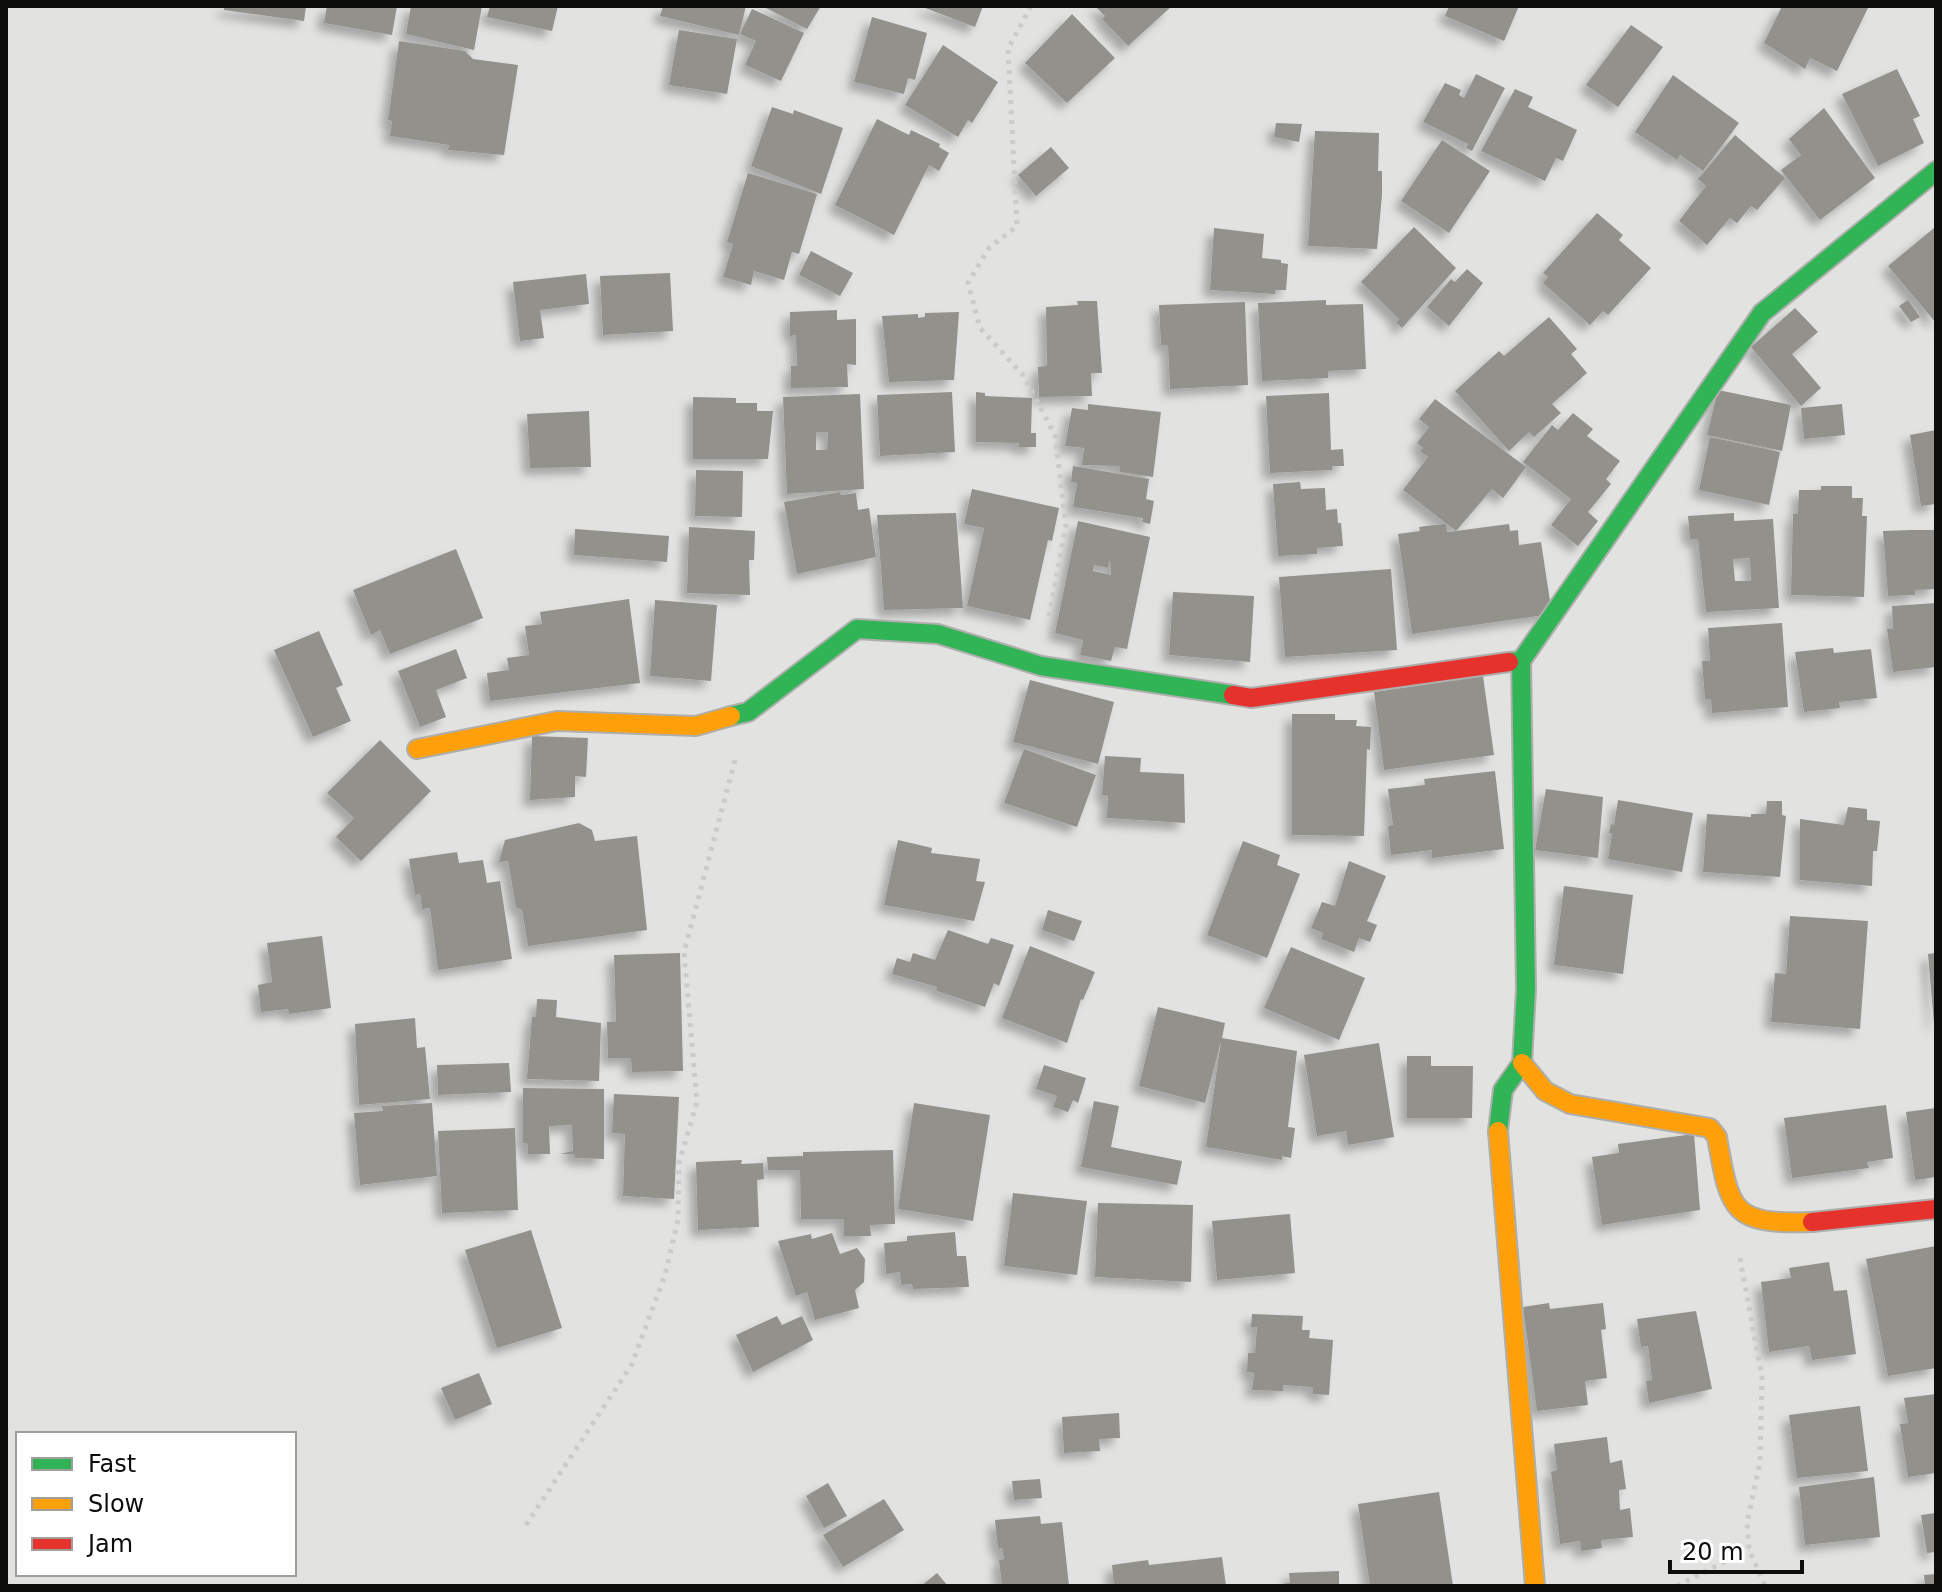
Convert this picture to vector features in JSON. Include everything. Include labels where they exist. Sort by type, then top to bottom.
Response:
[{"type":"street","points":[[1535,1586],[1497,1138],[1503,1090],[1522,1063],[1526,989],[1521,661],[1762,313],[1936,171]]},
{"type":"street","points":[[417,749],[557,721],[696,726],[748,712],[857,629],[938,634],[1041,666],[1251,698],[1441,669],[1521,661]]},
{"type":"street","points":[[1522,1063],[1545,1091],[1570,1104],[1710,1128],[1717,1137],[1733,1206],[1744,1215],[1813,1224],[1936,1209]]},
{"type":"path","points":[[1031,6],[1008,49],[1017,226],[989,248],[968,283],[980,328],[1023,375],[1055,435],[1066,525],[1041,666]]},
{"type":"path","points":[[526,1525],[632,1364],[665,1275],[678,1220],[679,1163],[697,1102],[684,952],[748,712]]},
{"type":"path","points":[[1733,1206],[1762,1377],[1760,1463],[1747,1522],[1749,1549],[1765,1586]]},
{"type":"path","points":[[1677,1586],[1749,1549]]},
{"type":"building","points":[[224,6],[306,6],[304,21],[224,10]]},
{"type":"building","points":[[327,6],[397,6],[392,35],[324,23]]},
{"type":"building","points":[[411,6],[482,6],[474,50],[406,34]]},
{"type":"building","points":[[490,6],[558,6],[552,31],[487,17]]},
{"type":"building","points":[[663,6],[746,6],[739,35],[660,16]]},
{"type":"building","points":[[762,6],[821,6],[807,29]]},
{"type":"building","points":[[920,6],[983,6],[975,27]]},
{"type":"building","points":[[1095,6],[1172,6],[1128,46],[1102,19],[1105,16]]},
{"type":"building","points":[[1449,6],[1519,6],[1504,41],[1445,16]]},
{"type":"building","points":[[1782,6],[1869,6],[1837,71],[1810,58],[1805,69],[1764,43]]},
{"type":"building","points":[[752,9],[804,33],[781,81],[745,65],[756,41],[740,34]]},
{"type":"building","points":[[1072,14],[1115,58],[1067,103],[1025,63]]},
{"type":"building","points":[[872,17],[927,33],[915,80],[908,78],[904,94],[854,82]]},
{"type":"building","points":[[1631,25],[1663,47],[1618,107],[1586,85]]},
{"type":"building","points":[[679,30],[737,39],[727,94],[669,85]]},
{"type":"building","points":[[399,41],[465,51],[473,59],[518,65],[504,155],[448,150],[449,145],[390,136],[392,121],[388,120]]},
{"type":"building","points":[[943,45],[998,82],[972,123],[968,120],[958,137],[905,105]]},
{"type":"building","points":[[1897,69],[1920,116],[1913,119],[1924,143],[1878,166],[1842,94]]},
{"type":"building","points":[[1476,74],[1505,88],[1472,151],[1466,148],[1468,144],[1423,122],[1445,83],[1461,90],[1459,95],[1464,98]]},
{"type":"building","points":[[1673,75],[1739,123],[1703,171],[1680,155],[1677,160],[1635,132]]},
{"type":"building","points":[[1515,89],[1533,97],[1528,107],[1577,130],[1563,161],[1556,158],[1545,181],[1481,151]]},
{"type":"building","points":[[772,107],[793,114],[794,110],[843,128],[821,194],[751,166]]},
{"type":"building","points":[[1824,108],[1875,178],[1820,220],[1781,170],[1801,155],[1789,139]]},
{"type":"building","points":[[877,119],[909,135],[911,130],[940,144],[939,147],[949,153],[939,171],[929,165],[894,235],[835,205]]},
{"type":"building","points":[[1276,123],[1302,124],[1299,142],[1274,137]]},
{"type":"building","points":[[1315,131],[1379,133],[1378,171],[1382,171],[1382,195],[1377,249],[1308,246]]},
{"type":"building","points":[[1735,135],[1785,178],[1757,210],[1751,206],[1737,223],[1730,218],[1707,245],[1679,221],[1706,186],[1698,179]]},
{"type":"building","points":[[1442,140],[1490,171],[1449,233],[1401,201]]},
{"type":"building","points":[[1051,147],[1069,168],[1036,196],[1018,175]]},
{"type":"building","points":[[748,173],[817,194],[799,254],[792,252],[784,280],[754,271],[751,285],[723,277],[733,244],[727,242]]},
{"type":"building","points":[[1597,213],[1623,235],[1619,240],[1651,268],[1608,315],[1603,311],[1590,325],[1543,283],[1548,277],[1543,273]]},
{"type":"building","points":[[1414,227],[1456,268],[1402,328],[1396,322],[1399,319],[1361,282]]},
{"type":"building","points":[[1214,228],[1264,234],[1262,258],[1288,264],[1286,290],[1275,290],[1275,294],[1210,290]]},
{"type":"building","points":[[1934,228],[1936,231],[1936,323],[1888,266]]},
{"type":"building","points":[[811,251],[853,273],[840,296],[799,275]]},
{"type":"building","points":[[1467,269],[1483,283],[1449,326],[1427,307],[1451,279],[1455,282]]},
{"type":"building","points":[[670,273],[673,331],[603,335],[600,276]]},
{"type":"building","points":[[586,274],[589,304],[540,310],[544,338],[520,341],[513,282]]},
{"type":"building","points":[[1326,300],[1326,305],[1363,304],[1366,369],[1328,371],[1328,378],[1262,381],[1258,303]]},
{"type":"building","points":[[1908,300],[1920,317],[1911,322],[1899,306]]},
{"type":"building","points":[[1077,301],[1097,301],[1102,373],[1091,373],[1092,396],[1039,397],[1038,367],[1047,366],[1046,307],[1078,305]]},
{"type":"building","points":[[1245,302],[1248,385],[1170,389],[1168,345],[1161,345],[1159,305]]},
{"type":"building","points":[[1795,308],[1818,332],[1792,354],[1821,388],[1801,406],[1751,347]]},
{"type":"building","points":[[837,310],[837,320],[856,319],[856,365],[847,364],[848,387],[791,388],[791,366],[797,366],[796,335],[790,336],[790,312]]},
{"type":"building","points":[[959,312],[954,380],[889,382],[882,316],[918,314],[918,318],[925,317],[925,313]]},
{"type":"building","points":[[1549,317],[1577,349],[1571,354],[1587,373],[1552,404],[1561,413],[1534,437],[1529,432],[1509,451],[1455,391],[1499,351],[1504,356]]},
{"type":"building","points":[[1718,390],[1791,405],[1782,451],[1707,435]]},
{"type":"building","points":[[952,392],[955,452],[880,456],[877,395]]},
{"type":"building","points":[[976,392],[985,393],[985,396],[1032,398],[1031,433],[1036,433],[1036,447],[1019,447],[1019,443],[976,442]]},
{"type":"building","points":[[1329,393],[1331,450],[1343,449],[1344,466],[1332,466],[1332,470],[1270,473],[1266,396]]},
{"type":"building","points":[[860,394],[864,489],[787,494],[783,397]],"holes":[[[816,432],[828,432],[827,450],[816,450]]]},
{"type":"building","points":[[693,397],[736,398],[736,403],[757,403],[757,411],[773,411],[768,459],[693,459]]},
{"type":"building","points":[[1435,399],[1526,467],[1503,498],[1492,489],[1456,531],[1403,490],[1428,457],[1420,451],[1423,448],[1417,443],[1429,427],[1419,419]]},
{"type":"building","points":[[1088,404],[1161,412],[1153,477],[1120,472],[1120,466],[1082,465],[1084,448],[1065,446],[1072,408],[1088,410]]},
{"type":"building","points":[[1842,404],[1845,435],[1804,439],[1801,408]]},
{"type":"building","points":[[589,411],[591,467],[530,468],[527,414]]},
{"type":"building","points":[[1573,413],[1593,429],[1587,436],[1620,461],[1606,479],[1611,484],[1588,512],[1598,521],[1578,546],[1551,525],[1571,499],[1523,462],[1552,425],[1558,430]]},
{"type":"building","points":[[1936,430],[1936,504],[1921,506],[1910,435]]},
{"type":"building","points":[[1710,437],[1780,452],[1769,505],[1699,490]]},
{"type":"building","points":[[1073,466],[1149,479],[1146,499],[1154,501],[1150,524],[1142,522],[1143,518],[1073,507],[1077,483],[1071,482]]},
{"type":"building","points":[[696,470],[743,471],[742,517],[695,516]]},
{"type":"building","points":[[1300,482],[1301,489],[1325,488],[1326,510],[1337,509],[1343,546],[1317,548],[1317,554],[1278,556],[1273,484]]},
{"type":"building","points":[[1821,486],[1852,486],[1852,498],[1863,498],[1862,516],[1867,516],[1864,597],[1791,595],[1793,514],[1798,514],[1799,490],[1821,490]]},
{"type":"building","points":[[972,489],[1059,508],[1052,541],[1048,540],[1030,620],[967,606],[984,528],[964,524]]},
{"type":"building","points":[[840,492],[841,495],[856,493],[858,510],[869,508],[876,557],[797,574],[784,502]]},
{"type":"building","points":[[956,513],[963,608],[884,610],[877,515]]},
{"type":"building","points":[[1734,513],[1734,521],[1773,519],[1779,608],[1706,612],[1698,539],[1690,539],[1688,516]],"holes":[[[1750,558],[1751,581],[1735,581],[1733,559]]]},
{"type":"building","points":[[1078,521],[1150,537],[1127,649],[1115,647],[1111,661],[1080,655],[1083,640],[1055,633]],"holes":[[[1110,560],[1111,575],[1093,571],[1094,565],[1108,568]]]},
{"type":"building","points":[[1446,524],[1447,532],[1509,524],[1510,531],[1518,530],[1519,545],[1541,542],[1552,614],[1412,634],[1398,534],[1420,531],[1419,527]]},
{"type":"building","points":[[689,527],[755,531],[754,560],[749,560],[750,595],[687,593]]},
{"type":"building","points":[[575,529],[669,536],[667,562],[574,555]]},
{"type":"building","points":[[1936,530],[1936,589],[1915,590],[1915,595],[1888,596],[1883,531]]},
{"type":"building","points":[[456,549],[483,618],[390,654],[380,630],[371,635],[353,590]]},
{"type":"building","points":[[1391,569],[1397,650],[1285,657],[1279,577]]},
{"type":"building","points":[[1173,592],[1254,596],[1250,662],[1169,655]]},
{"type":"building","points":[[629,599],[640,683],[490,701],[487,673],[509,670],[507,658],[529,655],[525,626],[542,624],[540,612]]},
{"type":"building","points":[[655,600],[717,605],[711,681],[650,676]]},
{"type":"building","points":[[1936,603],[1936,667],[1893,672],[1887,629],[1893,629],[1892,606]]},
{"type":"building","points":[[1782,623],[1788,707],[1712,713],[1711,699],[1705,699],[1702,661],[1710,661],[1708,628]]},
{"type":"building","points":[[319,631],[343,685],[336,688],[351,721],[313,737],[274,650]]},
{"type":"building","points":[[1833,648],[1834,653],[1871,649],[1877,698],[1839,702],[1840,708],[1804,712],[1795,652]]},
{"type":"building","points":[[456,649],[467,678],[436,690],[446,717],[420,727],[398,671]]},
{"type":"building","points":[[1483,676],[1494,755],[1384,770],[1374,692]]},
{"type":"building","points":[[1030,680],[1114,702],[1098,764],[1013,742]]},
{"type":"building","points":[[1292,714],[1335,714],[1335,720],[1357,720],[1356,726],[1371,727],[1370,750],[1367,749],[1364,836],[1292,835]]},
{"type":"building","points":[[532,736],[588,738],[586,777],[575,776],[575,797],[530,800]]},
{"type":"building","points":[[380,740],[431,791],[361,861],[336,837],[354,818],[327,793]]},
{"type":"building","points":[[1024,749],[1096,775],[1077,827],[1004,803]]},
{"type":"building","points":[[1105,756],[1141,758],[1140,772],[1184,774],[1185,823],[1107,818],[1108,796],[1102,795]]},
{"type":"building","points":[[1495,771],[1504,849],[1432,858],[1432,850],[1391,855],[1388,826],[1393,825],[1388,789],[1425,785],[1424,779]]},
{"type":"building","points":[[1546,789],[1603,797],[1598,858],[1535,850]]},
{"type":"building","points":[[1618,800],[1693,813],[1682,872],[1608,859],[1612,834],[1609,833],[1611,824],[1614,825]]},
{"type":"building","points":[[1767,801],[1782,801],[1782,815],[1786,816],[1780,877],[1703,872],[1707,814],[1751,817],[1751,814],[1766,814]]},
{"type":"building","points":[[1848,807],[1867,809],[1867,820],[1880,821],[1877,851],[1873,851],[1872,886],[1800,880],[1800,819],[1844,825]]},
{"type":"building","points":[[579,823],[592,830],[595,841],[637,836],[647,930],[528,946],[522,910],[516,907],[508,861],[499,862],[505,840]]},
{"type":"building","points":[[898,840],[932,848],[931,853],[980,859],[976,881],[985,882],[974,921],[884,905]]},
{"type":"building","points":[[1243,841],[1280,855],[1277,865],[1300,874],[1267,958],[1207,935]]},
{"type":"building","points":[[457,852],[459,863],[483,860],[487,883],[500,881],[512,959],[438,970],[430,908],[422,909],[420,894],[415,895],[409,859]]},
{"type":"building","points":[[1349,861],[1386,876],[1367,921],[1377,925],[1370,942],[1359,938],[1354,952],[1321,939],[1323,933],[1311,928],[1322,902],[1335,906]]},
{"type":"building","points":[[1564,886],[1633,895],[1623,974],[1554,965]]},
{"type":"building","points":[[1048,910],[1082,921],[1074,941],[1042,930]]},
{"type":"building","points":[[1790,916],[1868,921],[1860,1029],[1771,1022],[1775,973],[1786,974]]},
{"type":"building","points":[[948,930],[988,944],[991,938],[1014,945],[999,986],[994,983],[985,1007],[937,991],[937,987],[892,974],[897,958],[910,962],[913,953],[935,960]]},
{"type":"building","points":[[322,936],[331,1008],[289,1014],[288,1009],[261,1012],[258,985],[272,982],[267,943]]},
{"type":"building","points":[[1030,946],[1095,972],[1081,999],[1067,1043],[1002,1018]]},
{"type":"building","points":[[1291,947],[1365,978],[1339,1040],[1264,1008]]},
{"type":"building","points":[[680,953],[683,1071],[632,1072],[631,1058],[608,1058],[607,1022],[616,1022],[614,955]]},
{"type":"building","points":[[1936,953],[1936,1024],[1934,1024],[1928,954]]},
{"type":"building","points":[[537,999],[557,1000],[556,1017],[601,1023],[599,1081],[527,1079],[532,1017],[536,1017]]},
{"type":"building","points":[[1158,1007],[1225,1023],[1222,1038],[1297,1051],[1288,1127],[1295,1128],[1291,1158],[1282,1156],[1282,1160],[1206,1147],[1221,1041],[1205,1103],[1139,1086]]},
{"type":"building","points":[[415,1018],[417,1048],[425,1047],[430,1099],[359,1105],[355,1024]]},
{"type":"building","points":[[1379,1043],[1394,1137],[1348,1145],[1346,1131],[1317,1136],[1304,1055]]},
{"type":"building","points":[[1407,1056],[1431,1056],[1431,1066],[1473,1066],[1472,1118],[1407,1118]]},
{"type":"building","points":[[509,1063],[511,1092],[438,1095],[437,1065]]},
{"type":"building","points":[[1044,1065],[1086,1078],[1078,1103],[1073,1100],[1068,1112],[1053,1107],[1057,1096],[1036,1089]]},
{"type":"building","points":[[523,1088],[604,1089],[604,1159],[560,1154],[573,1151],[572,1125],[549,1126],[550,1154],[528,1154],[528,1144],[523,1143]]},
{"type":"building","points":[[614,1094],[679,1097],[674,1199],[623,1196],[625,1134],[612,1133]]},
{"type":"building","points":[[1094,1101],[1119,1106],[1111,1147],[1182,1161],[1177,1185],[1081,1167]]},
{"type":"building","points":[[432,1103],[437,1176],[360,1185],[354,1113],[383,1111],[382,1106]]},
{"type":"building","points":[[914,1103],[990,1115],[973,1221],[898,1209]]},
{"type":"building","points":[[1886,1105],[1893,1158],[1867,1162],[1869,1168],[1792,1178],[1784,1118]]},
{"type":"building","points":[[1936,1108],[1936,1177],[1915,1180],[1906,1112]]},
{"type":"building","points":[[515,1128],[518,1210],[442,1213],[438,1131]]},
{"type":"building","points":[[1694,1134],[1700,1210],[1602,1225],[1592,1157],[1619,1153],[1618,1144]]},
{"type":"building","points":[[893,1150],[895,1224],[870,1225],[871,1236],[844,1236],[844,1219],[801,1219],[800,1170],[768,1170],[767,1157],[803,1156],[803,1152]]},
{"type":"building","points":[[742,1160],[741,1164],[763,1163],[764,1179],[757,1180],[759,1227],[698,1230],[696,1162]]},
{"type":"building","points":[[1013,1193],[1087,1201],[1077,1275],[1004,1266]]},
{"type":"building","points":[[1098,1203],[1193,1205],[1191,1282],[1095,1277]]},
{"type":"building","points":[[1290,1214],[1295,1273],[1217,1280],[1212,1221]]},
{"type":"building","points":[[531,1230],[562,1328],[497,1348],[465,1250]]},
{"type":"building","points":[[955,1232],[957,1256],[966,1256],[969,1287],[913,1289],[912,1284],[901,1285],[900,1272],[886,1274],[884,1243],[907,1241],[907,1236]]},
{"type":"building","points":[[832,1233],[840,1254],[857,1248],[865,1259],[864,1282],[855,1290],[859,1308],[815,1320],[807,1292],[796,1296],[778,1241],[811,1234],[812,1239]]},
{"type":"building","points":[[1936,1246],[1936,1368],[1888,1376],[1866,1259]]},
{"type":"building","points":[[1829,1262],[1834,1291],[1847,1290],[1856,1354],[1812,1360],[1809,1346],[1769,1352],[1761,1282],[1791,1278],[1789,1268]]},
{"type":"building","points":[[1549,1303],[1550,1309],[1603,1303],[1606,1329],[1601,1330],[1607,1378],[1585,1381],[1588,1405],[1537,1411],[1523,1307]]},
{"type":"building","points":[[1696,1311],[1712,1389],[1649,1403],[1646,1381],[1652,1380],[1648,1346],[1641,1347],[1637,1319]]},
{"type":"building","points":[[1252,1314],[1303,1316],[1302,1330],[1310,1330],[1309,1338],[1333,1340],[1329,1395],[1313,1394],[1313,1387],[1283,1385],[1283,1391],[1252,1390],[1254,1373],[1247,1372],[1248,1353],[1255,1353],[1257,1327],[1251,1327]]},
{"type":"building","points":[[777,1316],[782,1325],[802,1316],[813,1340],[753,1372],[736,1335]]},
{"type":"building","points":[[479,1373],[492,1404],[455,1420],[441,1388]]},
{"type":"building","points":[[1936,1394],[1936,1473],[1908,1477],[1900,1424],[1908,1423],[1904,1398]]},
{"type":"building","points":[[1860,1406],[1868,1471],[1797,1478],[1789,1415]]},
{"type":"building","points":[[1119,1413],[1120,1438],[1099,1439],[1100,1451],[1064,1453],[1062,1417]]},
{"type":"building","points":[[1607,1437],[1610,1463],[1622,1460],[1626,1489],[1619,1490],[1620,1510],[1630,1508],[1633,1537],[1601,1540],[1602,1548],[1581,1551],[1580,1541],[1560,1544],[1551,1472],[1557,1470],[1554,1444]]},
{"type":"building","points":[[1874,1477],[1880,1537],[1805,1545],[1799,1487]]},
{"type":"building","points":[[1040,1479],[1042,1498],[1014,1500],[1012,1481]]},
{"type":"building","points":[[828,1483],[847,1516],[824,1528],[806,1496]]},
{"type":"building","points":[[1439,1492],[1453,1586],[1370,1586],[1358,1504]]},
{"type":"building","points":[[884,1499],[904,1530],[843,1567],[823,1535]]},
{"type":"building","points":[[1936,1513],[1936,1552],[1927,1553],[1921,1515]]},
{"type":"building","points":[[1040,1516],[1041,1524],[1062,1522],[1069,1586],[1002,1586],[999,1560],[1004,1559],[1002,1548],[998,1549],[995,1520]]},
{"type":"building","points":[[1222,1557],[1226,1586],[1114,1586],[1112,1565],[1148,1560],[1149,1565]]},
{"type":"building","points":[[1339,1571],[1339,1586],[1264,1586],[1290,1583],[1289,1573]]},
{"type":"building","points":[[937,1573],[948,1586],[921,1586]]},
{"type":"building","points":[[1936,1574],[1936,1586],[1925,1586],[1924,1575]]},
{"type":"traffic: fast","points":[[1509,662],[1521,661],[1762,313],[1936,171]]},
{"type":"traffic: fast","points":[[731,716],[748,712],[857,629],[938,634],[1041,666],[1233,695]]},
{"type":"traffic: fast","points":[[1498,1131],[1503,1090],[1522,1063],[1526,989],[1521,661]]},
{"type":"traffic: slow","points":[[417,749],[557,721],[696,726],[731,716]]},
{"type":"traffic: slow","points":[[1522,1063],[1545,1091],[1570,1104],[1710,1128],[1717,1137],[1731,1197],[1739,1208],[1750,1216],[1765,1220],[1812,1222]]},
{"type":"traffic: slow","points":[[1498,1131],[1535,1586]]},
{"type":"traffic: jam","points":[[1233,695],[1251,698],[1509,662]]},
{"type":"traffic: jam","points":[[1812,1222],[1936,1209]]}]
